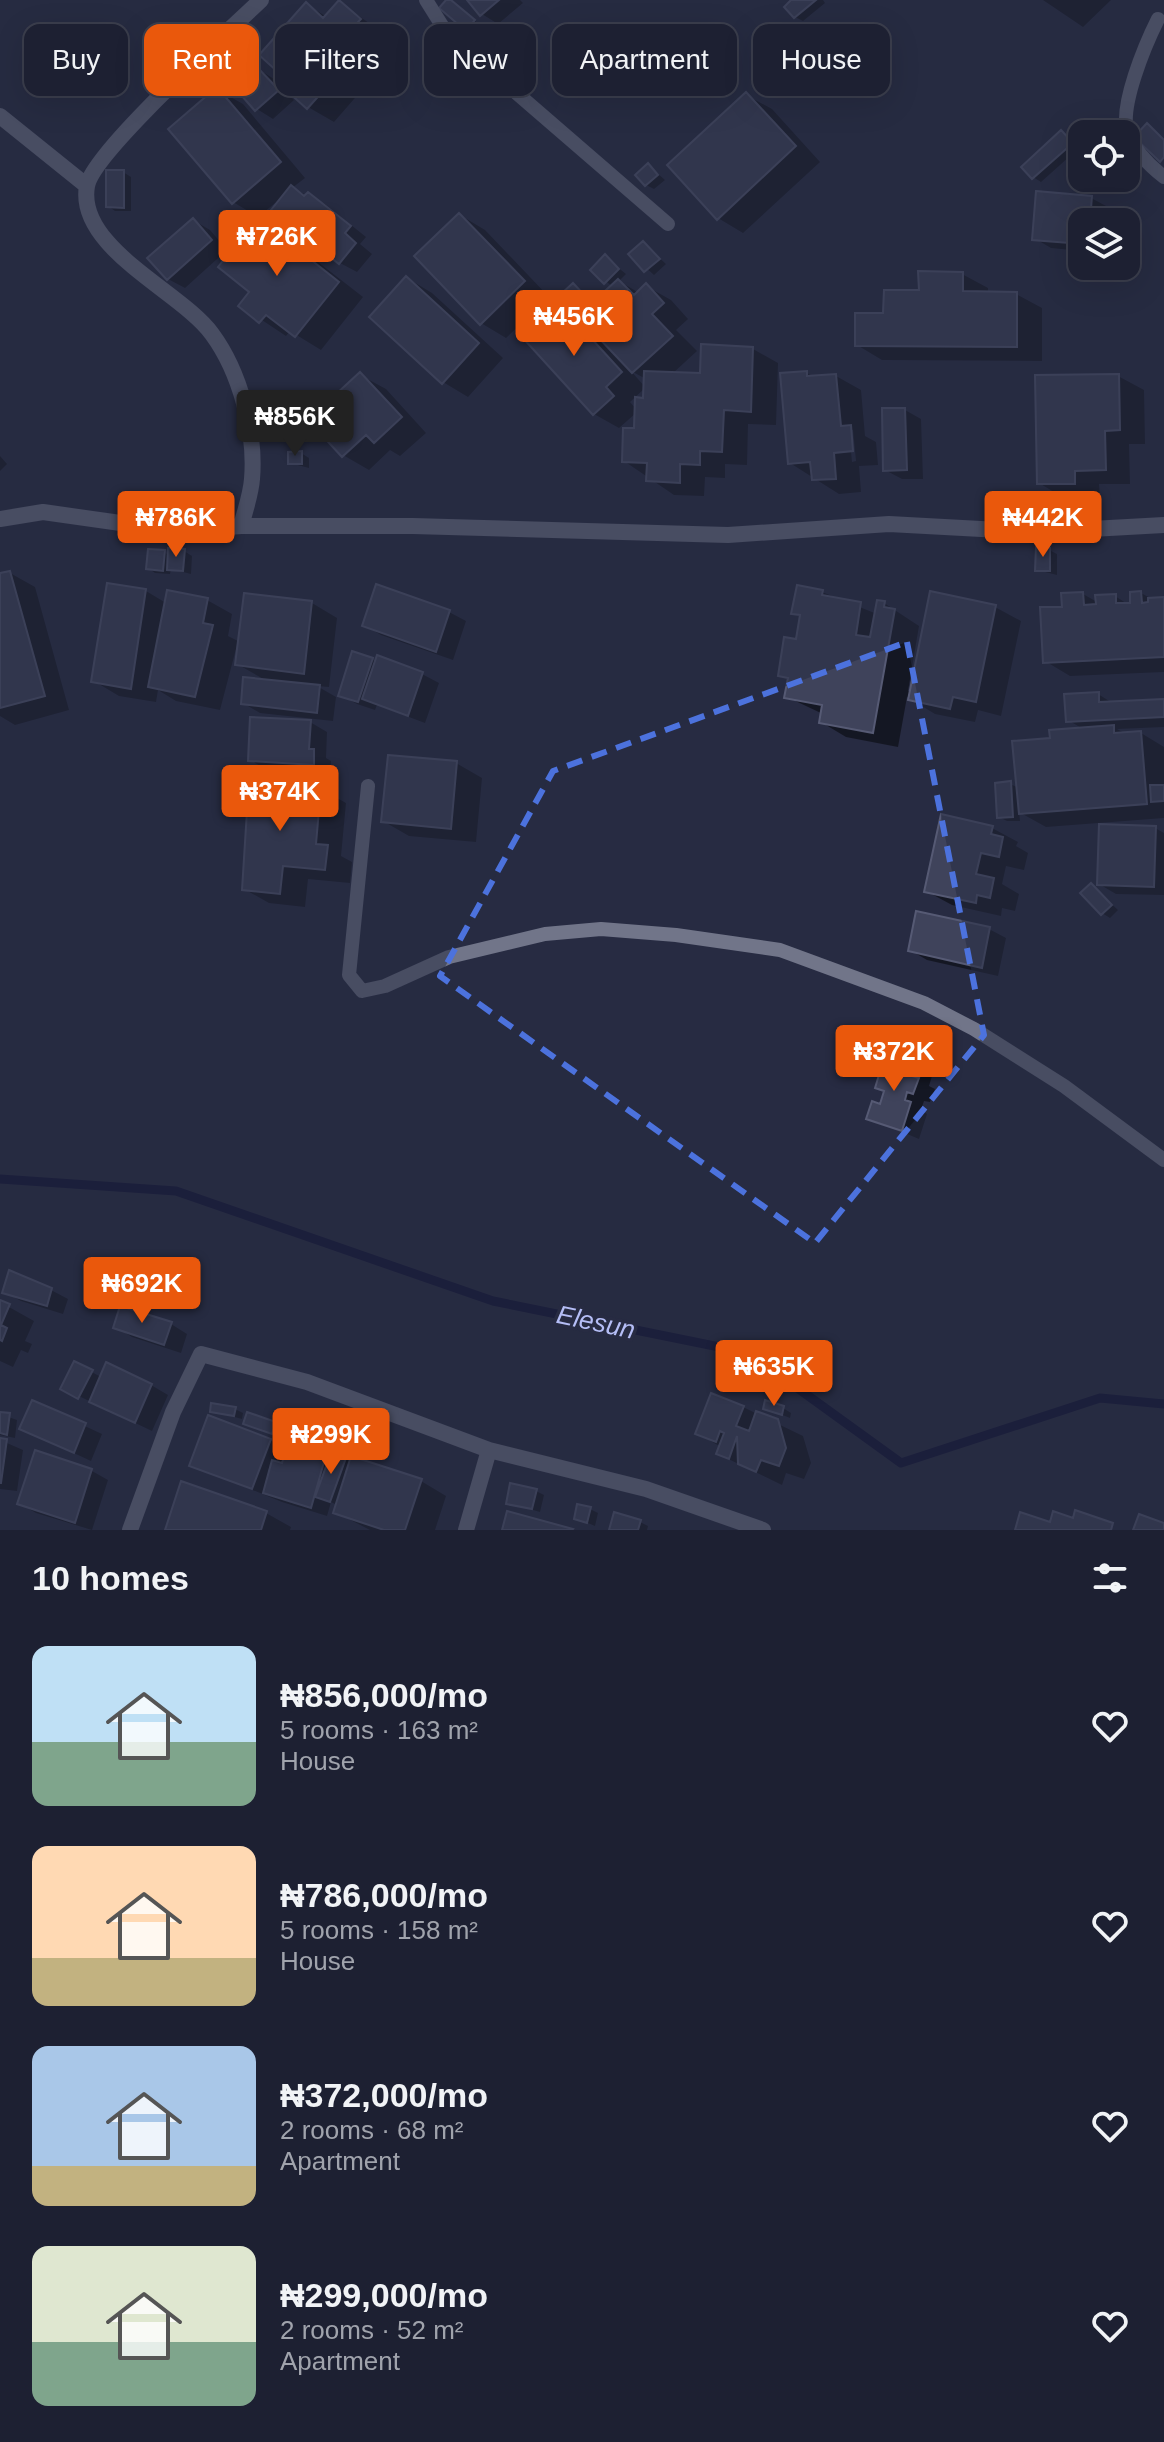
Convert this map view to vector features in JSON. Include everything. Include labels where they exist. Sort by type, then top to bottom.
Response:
[{"type":"street","points":[[241,526],[252,480],[251,448],[229,360],[210,331],[124,258],[96,228],[87,186],[96,167],[149,108],[261,0]]},
{"type":"street","points":[[0,116],[87,186]]},
{"type":"street","points":[[0,519],[43,512],[177,531],[241,526],[728,535],[889,524],[1037,532],[1164,525]]},
{"type":"street","points":[[130,1530],[173,1412],[201,1354],[307,1382],[489,1450],[646,1489],[763,1530]]},
{"type":"street","points":[[466,1530],[489,1450]]},
{"type":"lane","points":[[426,0],[446,32],[668,224]]},
{"type":"lane","points":[[1158,19],[1127,107],[1127,131],[1138,150],[1164,177]]},
{"type":"lane","points":[[368,786],[349,975],[362,991],[385,986],[449,957],[545,934],[616,930],[780,950],[924,1003],[974,1029],[1064,1086],[1164,1160]]},
{"type":"highlighted area","points":[[907,642],[984,1035],[815,1243],[440,976],[553,771]]},
{"type":"building","points":[[339,0],[361,19],[356,24],[286,24],[306,2],[323,18]]},
{"type":"building","points":[[446,0],[451,0],[475,20],[472,24],[458,24],[439,8]]},
{"type":"building","points":[[467,0],[499,0],[480,16]]},
{"type":"building","points":[[791,0],[816,0],[794,18],[784,7]]},
{"type":"building","points":[[275,37],[275,69],[259,55]]},
{"type":"building","points":[[259,69],[275,86],[275,94],[255,111],[242,96],[259,96]]},
{"type":"building","points":[[746,92],[796,146],[717,220],[667,165]]},
{"type":"building","points":[[206,96],[225,96],[281,162],[232,204],[168,129]]},
{"type":"building","points":[[293,96],[319,96],[307,109]]},
{"type":"building","points":[[1147,123],[1164,140],[1164,157],[1160,162],[1140,143],[1140,131]]},
{"type":"building","points":[[1061,130],[1068,138],[1068,147],[1032,179],[1021,167]]},
{"type":"building","points":[[648,163],[658,175],[645,186],[635,175]]},
{"type":"building","points":[[106,170],[124,170],[124,208],[106,207]]},
{"type":"building","points":[[291,185],[304,196],[308,192],[351,226],[345,233],[356,243],[339,264],[271,210]]},
{"type":"building","points":[[1036,191],[1092,196],[1091,208],[1068,208],[1068,243],[1032,240]]},
{"type":"building","points":[[459,213],[525,281],[480,325],[414,256]]},
{"type":"building","points":[[257,217],[339,282],[295,337],[266,315],[259,323],[238,306],[249,292],[218,267]]},
{"type":"building","points":[[193,218],[212,240],[167,280],[147,258]]},
{"type":"building","points":[[643,241],[660,259],[644,272],[628,254]]},
{"type":"building","points":[[605,254],[619,269],[604,284],[590,270]]},
{"type":"building","points":[[918,271],[963,272],[963,291],[1017,292],[1017,347],[855,346],[855,313],[883,313],[884,290],[919,290]]},
{"type":"building","points":[[406,276],[479,343],[442,384],[369,317]]},
{"type":"building","points":[[618,279],[634,295],[646,283],[664,303],[652,314],[673,336],[632,373],[578,316]]},
{"type":"building","points":[[573,283],[586,297],[574,309],[560,295]]},
{"type":"building","points":[[559,303],[622,372],[606,387],[614,396],[593,415],[522,337]]},
{"type":"building","points":[[701,344],[753,347],[751,412],[724,410],[722,452],[700,451],[700,465],[680,464],[680,483],[646,481],[647,463],[622,462],[623,428],[634,428],[635,397],[643,398],[644,371],[700,373]]},
{"type":"building","points":[[807,371],[807,376],[836,374],[841,426],[851,425],[853,451],[834,453],[836,479],[812,480],[810,462],[788,464],[780,373]]},
{"type":"building","points":[[360,372],[402,417],[374,443],[366,435],[342,457],[308,420]]},
{"type":"building","points":[[1119,374],[1120,430],[1105,431],[1106,470],[1075,471],[1075,484],[1037,484],[1035,375]]},
{"type":"building","points":[[882,408],[905,408],[907,470],[883,471]]},
{"type":"building","points":[[302,451],[302,464],[288,464],[288,452]]},
{"type":"building","points":[[1036,547],[1050,548],[1050,571],[1035,571]]},
{"type":"building","points":[[168,548],[185,549],[183,571],[167,570]]},
{"type":"building","points":[[148,549],[165,550],[163,571],[146,569]]},
{"type":"building","points":[[10,571],[45,696],[0,708],[0,573]]},
{"type":"building","points":[[107,583],[146,589],[131,689],[91,682]]},
{"type":"building","points":[[376,584],[450,610],[436,652],[362,626]]},
{"type":"building","points":[[797,585],[823,590],[822,595],[861,602],[856,635],[870,637],[877,600],[885,601],[884,607],[895,609],[873,733],[819,723],[822,705],[784,698],[788,678],[778,676],[784,637],[796,639],[800,615],[791,614]]},
{"type":"building","points":[[167,590],[208,598],[203,623],[213,625],[195,697],[148,687]]},
{"type":"building","points":[[930,591],[996,605],[976,702],[953,697],[950,709],[908,700]]},
{"type":"building","points":[[1141,591],[1142,603],[1148,602],[1148,598],[1164,597],[1164,657],[1043,663],[1040,607],[1062,607],[1061,593],[1083,592],[1084,605],[1096,604],[1095,595],[1116,594],[1116,603],[1130,603],[1130,592]]},
{"type":"building","points":[[244,593],[312,601],[304,674],[235,665]]},
{"type":"building","points":[[352,651],[373,658],[358,702],[338,696]]},
{"type":"building","points":[[377,655],[423,672],[408,716],[362,699]]},
{"type":"building","points":[[243,677],[320,685],[317,713],[241,704]]},
{"type":"building","points":[[1099,692],[1099,702],[1164,699],[1164,717],[1066,722],[1064,694]]},
{"type":"building","points":[[250,717],[311,720],[309,749],[314,749],[314,765],[248,761]]},
{"type":"building","points":[[1114,725],[1114,733],[1141,731],[1147,804],[1019,814],[1012,741],[1050,738],[1049,730]]},
{"type":"building","points":[[388,755],[457,761],[451,829],[381,822]]},
{"type":"building","points":[[249,779],[321,787],[316,844],[328,845],[325,870],[283,866],[280,894],[242,890]]},
{"type":"building","points":[[1011,781],[1013,817],[997,818],[995,783]]},
{"type":"building","points":[[1150,785],[1164,785],[1164,801],[1151,802]]},
{"type":"building","points":[[941,814],[993,826],[991,834],[1003,837],[999,857],[981,853],[976,874],[994,878],[990,898],[977,895],[976,903],[924,892]]},
{"type":"building","points":[[1099,824],[1156,826],[1154,887],[1097,885]]},
{"type":"building","points":[[1091,883],[1112,905],[1101,915],[1080,893]]},
{"type":"building","points":[[916,911],[990,927],[982,968],[908,951]]},
{"type":"building","points":[[885,1055],[916,1065],[912,1076],[919,1078],[913,1094],[907,1092],[905,1100],[911,1102],[902,1131],[866,1119],[872,1101],[880,1104],[884,1091],[875,1088]]},
{"type":"building","points":[[9,1270],[52,1288],[47,1306],[2,1293]]},
{"type":"building","points":[[0,1300],[10,1304],[1,1325],[7,1328],[2,1341],[0,1340]]},
{"type":"building","points":[[120,1306],[172,1322],[164,1345],[113,1328]]},
{"type":"building","points":[[74,1361],[93,1370],[78,1399],[60,1389]]},
{"type":"building","points":[[106,1362],[152,1384],[135,1423],[89,1402]]},
{"type":"building","points":[[711,1393],[744,1406],[736,1426],[749,1431],[756,1411],[778,1419],[786,1448],[779,1466],[761,1460],[756,1472],[738,1464],[737,1436],[729,1459],[716,1454],[724,1433],[720,1431],[716,1442],[695,1434]]},
{"type":"building","points":[[32,1400],[86,1423],[74,1453],[19,1429]]},
{"type":"building","points":[[765,1400],[784,1406],[782,1415],[763,1409]]},
{"type":"building","points":[[211,1403],[236,1407],[234,1416],[210,1412]]},
{"type":"building","points":[[0,1412],[10,1413],[7,1435],[0,1433]]},
{"type":"building","points":[[247,1412],[276,1422],[272,1434],[243,1424]]},
{"type":"building","points":[[208,1415],[271,1439],[252,1489],[189,1466]]},
{"type":"building","points":[[290,1436],[328,1448],[311,1508],[263,1493],[272,1460],[282,1463]]},
{"type":"building","points":[[0,1438],[7,1439],[1,1483],[0,1483]]},
{"type":"building","points":[[35,1450],[92,1469],[75,1523],[17,1504]]},
{"type":"building","points":[[332,1450],[347,1455],[330,1502],[315,1497]]},
{"type":"building","points":[[351,1456],[422,1479],[405,1530],[384,1530],[333,1513]]},
{"type":"building","points":[[181,1481],[267,1511],[261,1530],[165,1530]]},
{"type":"building","points":[[510,1483],[537,1489],[532,1509],[506,1504]]},
{"type":"building","points":[[577,1504],[591,1507],[587,1523],[574,1519]]},
{"type":"building","points":[[1075,1510],[1113,1523],[1111,1530],[1015,1530],[1020,1512],[1050,1522],[1053,1511],[1073,1518]]},
{"type":"building","points":[[507,1511],[573,1529],[502,1530]]},
{"type":"building","points":[[614,1512],[641,1520],[638,1530],[609,1530]]},
{"type":"building","points":[[1139,1514],[1164,1523],[1164,1530],[1133,1530]]},
{"type":"waterway","name":"Elesun","points":[[0,1179],[176,1191],[493,1301],[749,1353],[901,1463],[1100,1398],[1164,1404]]}]
